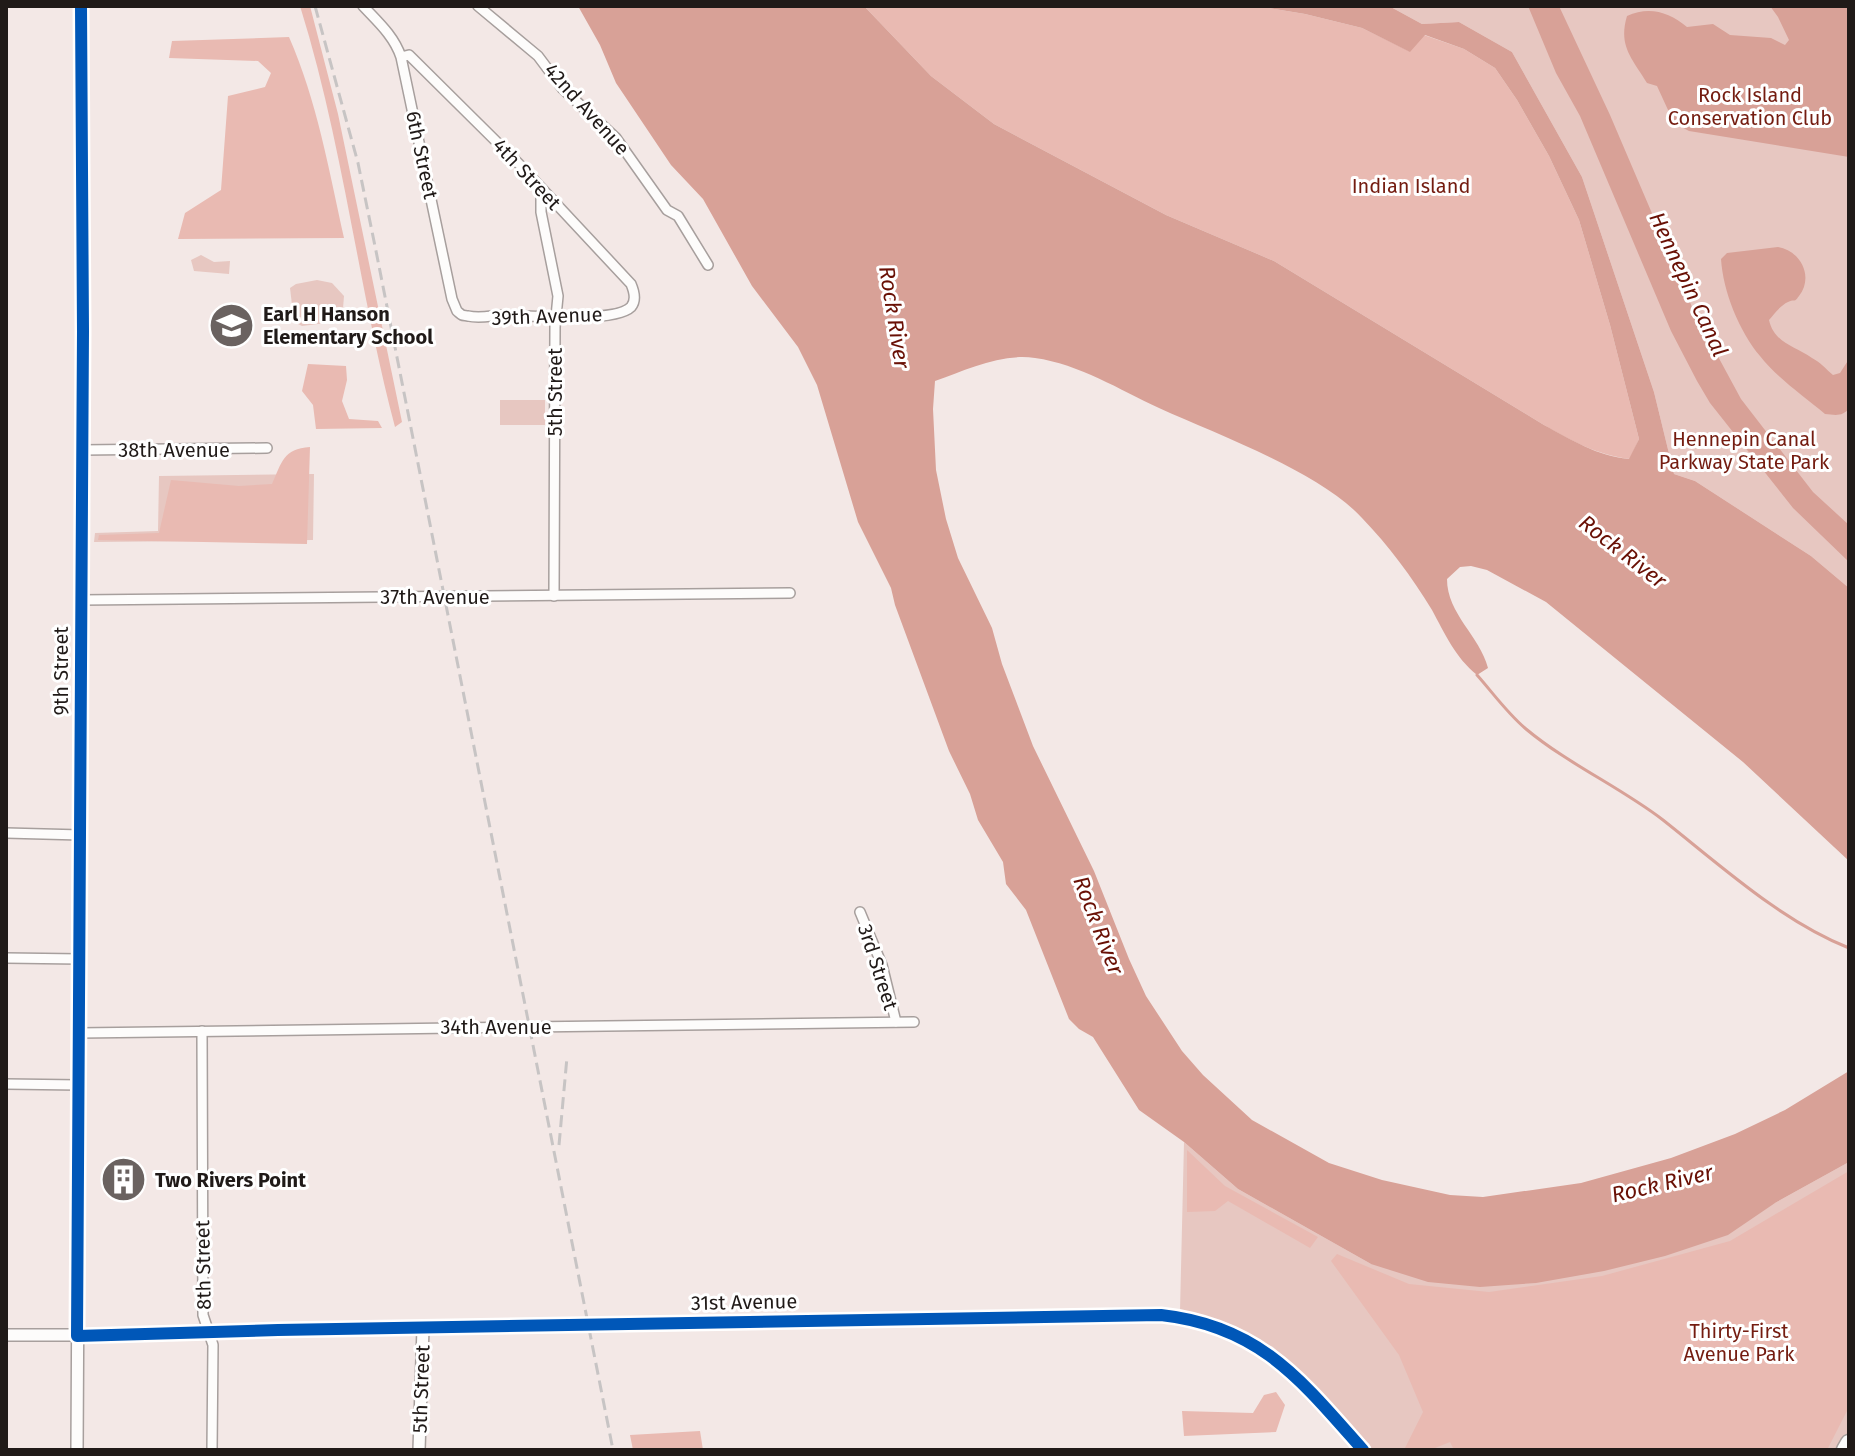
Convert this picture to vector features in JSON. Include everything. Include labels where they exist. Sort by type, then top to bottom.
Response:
[{"type":"highway","points":[[1845,1450],[1849,1443]]},
{"type":"street","name":"9th Street","points":[[77,1450],[81,6]]},
{"type":"street","name":"6th Street","points":[[363,6],[397,44],[452,299],[461,315]]},
{"type":"street","name":"42nd Avenue","points":[[478,6],[538,56],[562,88],[616,138],[667,210],[678,216],[708,265]]},
{"type":"street","name":"4th Street","points":[[401,57],[409,55],[519,164],[631,284],[635,295],[632,306]]},
{"type":"street","name":"5th Street","points":[[541,190],[541,212],[558,296],[554,596]]},
{"type":"street","name":"39th Avenue","points":[[461,315],[556,318],[614,314],[632,306]]},
{"type":"street","name":"38th Avenue","points":[[82,450],[267,448]]},
{"type":"street","name":"37th Avenue","points":[[81,600],[790,593]]},
{"type":"street","points":[[6,833],[81,835]]},
{"type":"street","name":"3rd Street","points":[[860,912],[882,965],[896,1022]]},
{"type":"street","points":[[6,958],[80,959]]},
{"type":"street","name":"34th Avenue","points":[[79,1033],[914,1022]]},
{"type":"street","name":"8th Street","points":[[202,1031],[203,1315],[213,1345],[212,1450]]},
{"type":"street","points":[[6,1084],[79,1085]]},
{"type":"street","name":"31st Avenue","points":[[6,1335],[1143,1315],[1183,1318],[1233,1333],[1272,1356],[1309,1389],[1363,1450]]},
{"type":"street","name":"5th Street","points":[[419,1450],[423,1328]]},
{"type":"green space","points":[[300,6],[310,6],[338,114],[402,422],[395,427],[328,110]]},
{"type":"green space","name":"Indian Island","points":[[864,6],[1256,6],[1362,28],[1409,51],[1424,35],[1464,49],[1495,68],[1517,100],[1549,156],[1579,220],[1639,439],[1630,459],[1596,451],[1544,425],[1274,261],[1166,215],[994,124],[931,76]]},
{"type":"green space","points":[[1389,6],[1849,6],[1849,588],[1811,556],[1695,481],[1674,474],[1654,392],[1582,177],[1512,52],[1459,22],[1422,24]]},
{"type":"green space","points":[[289,37],[315,111],[344,238],[178,239],[185,213],[221,190],[228,96],[265,87],[271,73],[258,61],[169,58],[172,41]]},
{"type":"green space","points":[[201,255],[214,262],[230,261],[229,274],[194,271],[191,260]]},
{"type":"green space","points":[[317,280],[332,283],[344,296],[342,321],[302,326],[294,322],[290,288]]},
{"type":"green space","points":[[308,364],[346,366],[347,380],[342,401],[349,419],[378,421],[382,428],[316,429],[313,405],[302,391]]},
{"type":"green space","points":[[500,400],[545,400],[545,425],[500,425]]},
{"type":"green space","points":[[310,447],[307,544],[98,540],[99,535],[159,533],[171,480],[239,486],[272,484],[281,463],[289,454]]},
{"type":"green space","points":[[314,474],[313,540],[94,542],[95,533],[158,531],[159,476]]},
{"type":"green space","name":"Thirty-First Avenue Park","points":[[1184,1142],[1238,1189],[1371,1264],[1775,1203],[1849,1162],[1849,1430],[1838,1450],[1366,1450],[1273,1347],[1220,1322],[1180,1311]]},
{"type":"green space","points":[[1187,1150],[1225,1186],[1318,1237],[1310,1248],[1228,1201],[1215,1211],[1187,1212]]},
{"type":"green space","name":"Thirty-First Avenue Park","points":[[1849,1171],[1849,1407],[1827,1450],[1454,1450],[1450,1442],[1430,1450],[1404,1450],[1423,1412],[1399,1355],[1331,1261],[1337,1254],[1409,1284],[1489,1292],[1602,1276],[1730,1241]]},
{"type":"green space","points":[[1276,1392],[1285,1405],[1276,1432],[1184,1436],[1182,1411],[1253,1413],[1264,1395]]},
{"type":"green space","points":[[700,1431],[703,1450],[633,1450],[630,1435]]},
{"type":"water","name":"Rock River","points":[[578,6],[864,6],[931,76],[994,124],[1166,215],[1274,261],[1544,425],[1595,451],[1629,459],[1639,439],[1579,220],[1549,156],[1495,68],[1464,49],[1425,35],[1410,52],[1362,28],[1256,6],[1389,6],[1422,24],[1459,22],[1512,52],[1582,177],[1654,392],[1674,474],[1695,481],[1811,556],[1849,588],[1849,861],[1743,762],[1546,602],[1487,570],[1471,566],[1460,567],[1447,579],[1452,603],[1488,668],[1477,675],[1457,653],[1400,562],[1343,501],[1266,456],[1083,372],[1051,361],[1022,357],[984,364],[935,381],[936,470],[946,519],[958,558],[992,628],[1033,746],[1094,871],[1146,996],[1182,1051],[1252,1120],[1329,1163],[1382,1180],[1450,1195],[1483,1197],[1581,1183],[1671,1158],[1735,1134],[1785,1110],[1849,1071],[1849,1162],[1775,1203],[1728,1235],[1665,1256],[1604,1271],[1536,1283],[1480,1287],[1428,1282],[1371,1264],[1238,1189],[1184,1142],[1139,1110],[1093,1037],[1069,1019],[1026,910],[1006,884],[1003,862],[978,820],[970,794],[949,751],[891,588],[858,522],[817,385],[798,347],[752,286],[703,199],[671,165],[616,83],[600,45]]},
{"type":"water","points":[[1528,6],[1559,6],[1610,115],[1695,314],[1741,399],[1813,492],[1849,525],[1849,562],[1793,508],[1710,403],[1697,381],[1671,331],[1580,116],[1556,73]]},
{"type":"water","points":[[1770,6],[1849,6],[1849,157],[1689,131],[1674,123],[1657,86],[1647,83],[1625,44],[1627,16],[1651,11],[1666,14],[1687,27],[1713,24],[1730,35],[1771,38],[1785,45],[1789,40]]},
{"type":"water","points":[[1778,247],[1799,259],[1805,281],[1796,300],[1783,305],[1769,320],[1772,328],[1780,339],[1833,375],[1840,373],[1849,359],[1849,408],[1841,414],[1825,414],[1774,372],[1752,346],[1733,310],[1721,259],[1727,253]]},
{"type":"waterway","points":[[1477,675],[1513,716],[1542,742],[1663,820],[1775,908],[1849,948]]},
{"type":"railway","points":[[315,6],[358,163],[613,1450]]},
{"type":"railway","points":[[559,1145],[567,1057]]},
{"type":"cycle path","points":[[81,6],[83,331],[77,1336],[1161,1315],[1196,1321],[1226,1331],[1276,1360],[1298,1379],[1363,1450]]},
{"type":"place","name":"Earl H Hanson Elementary School","points":[[232,325]]},
{"type":"place","name":"Two Rivers Point","points":[[124,1180]]},
{"type":"park label","name":"Rock Island Conservation Club","points":[[1750,106]]},
{"type":"park label","name":"Hennepin Canal Parkway State Park","points":[[1744,450]]},
{"type":"water label","name":"Hennepin Canal","points":[[1689,284]]}]
